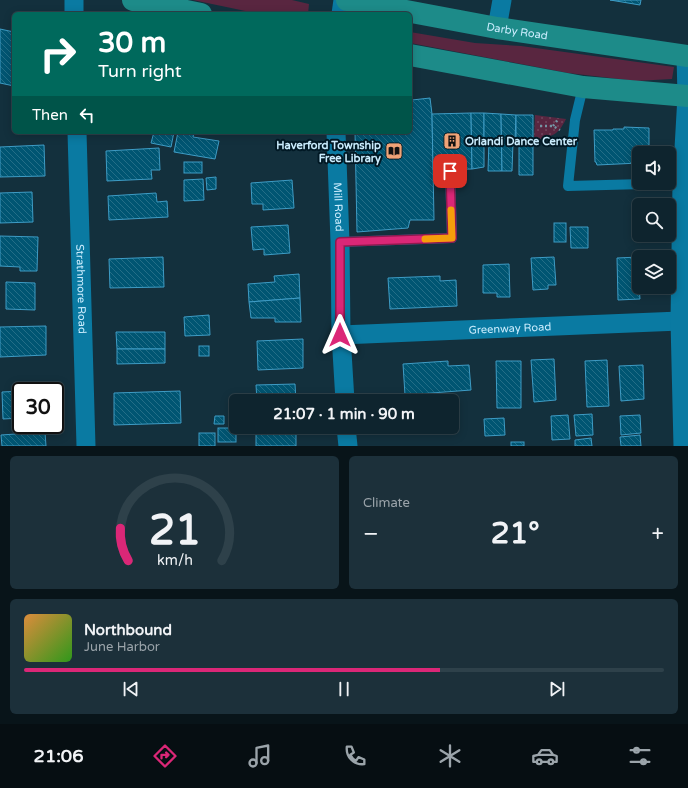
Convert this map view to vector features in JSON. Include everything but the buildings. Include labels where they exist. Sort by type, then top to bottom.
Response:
[{"type":"main road","points":[[134,0],[191,12]]},
{"type":"main road","name":"Darby Road","points":[[348,0],[412,12]]},
{"type":"main road","name":"Darby Road","points":[[412,12],[497,28],[687,56]]},
{"type":"main road","points":[[412,55],[583,86],[688,96]]},
{"type":"street","points":[[74,0],[74,12]]},
{"type":"street","points":[[341,12],[343,0]]},
{"type":"street","points":[[497,28],[502,0]]},
{"type":"street","points":[[683,446],[680,321],[682,183],[688,96],[687,56]]},
{"type":"street","name":"Strathmore Road","points":[[77,134],[86,446]]},
{"type":"street","name":"Mill Road","points":[[336,134],[340,242],[340,335],[344,394]]},
{"type":"street","name":"Greenway Road","points":[[340,335],[680,321]]},
{"type":"street","points":[[347,434],[348,446]]},
{"type":"lane","points":[[583,86],[575,120],[568,186],[682,183]]},
{"type":"lane","points":[[340,242],[452,238],[450,171]]},
{"type":"path","points":[[553,126],[559,118]]},
{"type":"path","points":[[540,126],[553,126],[560,130]]},
{"type":"shaded area","points":[[193,0],[292,0],[309,4],[308,12],[250,12]]},
{"type":"shaded area","points":[[412,32],[475,43],[521,46],[674,67],[672,79],[636,81],[568,73],[412,43]]},
{"type":"shaded area","points":[[535,115],[566,119],[557,132],[534,141]]},
{"type":"slow traffic","points":[[425,239],[452,238],[451,210]]},
{"type":"place","name":"Orlandi Dance Center","points":[[452,141]]},
{"type":"place","name":"Haverford Township Free Library","points":[[394,151]]},
{"type":"route","points":[[340,335],[340,242],[452,238],[450,171]]}]
